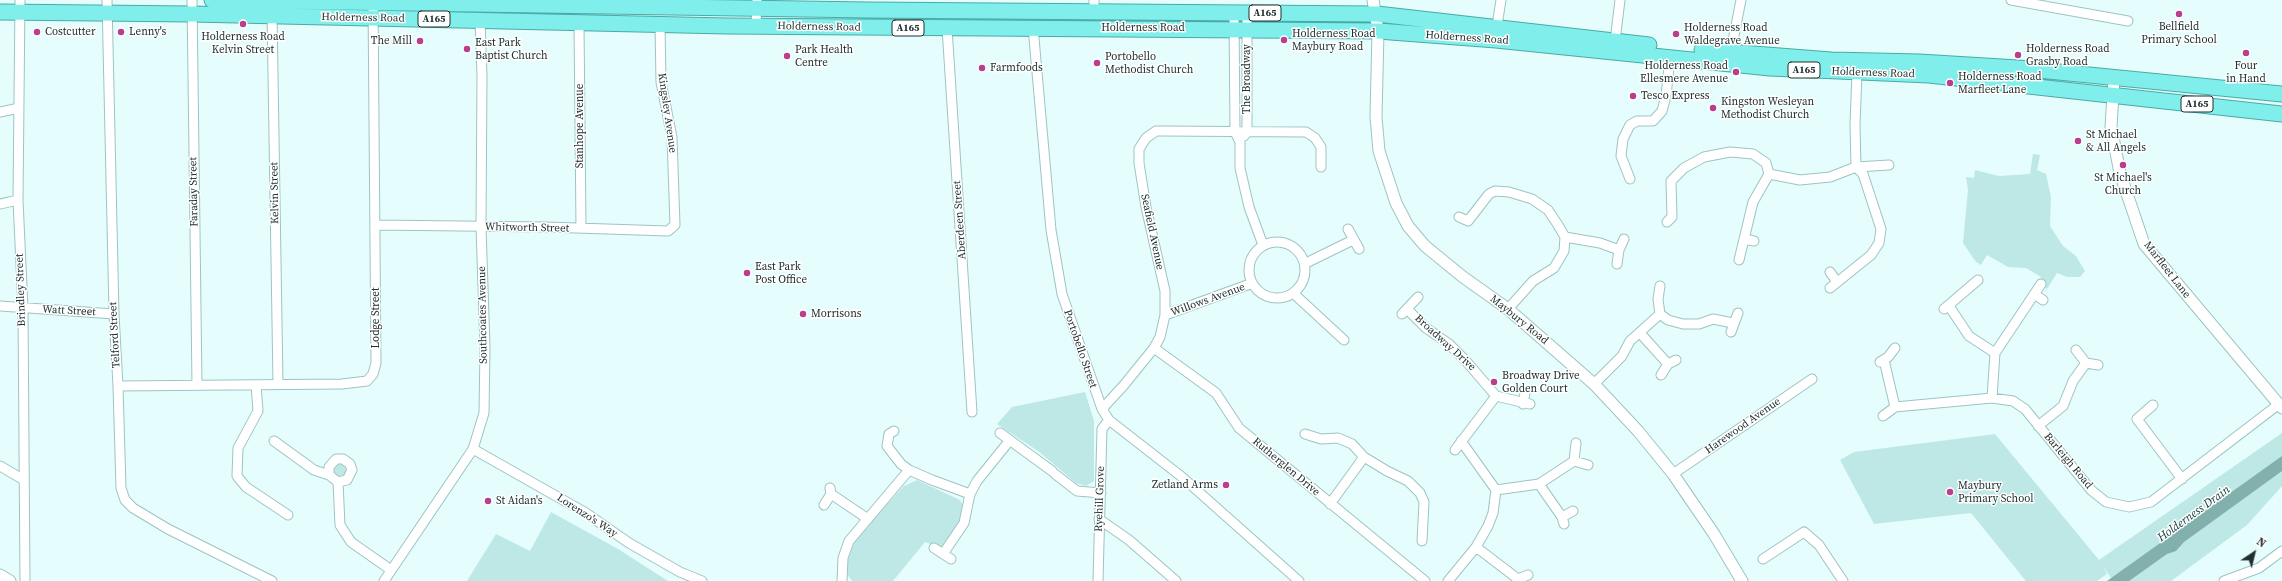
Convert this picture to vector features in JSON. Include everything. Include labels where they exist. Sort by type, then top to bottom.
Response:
[{"type":"highway","name":"Holderness Road","points":[[212,0],[1094,6],[1240,13],[1375,7],[1496,34],[1670,57],[1919,62],[2018,68],[2282,94]]},
{"type":"highway","name":"Holderness Road","points":[[0,12],[20,6],[192,7],[272,16],[660,25],[1240,29],[1496,34],[1615,41],[1730,58],[1770,68],[1929,75],[2282,114]]},
{"type":"street","points":[[1496,34],[1500,0]]},
{"type":"street","points":[[1615,41],[1620,0]]},
{"type":"street","points":[[1730,58],[1741,0]]},
{"type":"street","points":[[2011,0],[2128,21]]},
{"type":"street","name":"Kelvin Street","points":[[272,1],[278,384]]},
{"type":"street","name":"Lodge Street","points":[[118,386],[357,383],[367,381],[373,374],[376,363],[376,225],[373,2]]},
{"type":"street","points":[[756,4],[756,26]]},
{"type":"street","name":"Brindley Street","points":[[20,6],[18,200],[23,309],[25,581]]},
{"type":"street","name":"Telford Street","points":[[107,7],[114,314],[118,386],[120,488],[125,500],[133,508],[168,530],[272,581]]},
{"type":"street","name":"Faraday Street","points":[[192,7],[197,385]]},
{"type":"street","name":"Maybury Road","points":[[1375,7],[1378,31],[1376,116],[1379,151],[1396,203],[1408,226],[1425,246],[1463,277],[1508,309],[1594,384],[1638,431],[1673,474],[1714,534],[1742,581]]},
{"type":"street","name":"The Broadway","points":[[1240,13],[1235,132],[1240,142],[1240,168],[1249,207],[1263,245]]},
{"type":"street","name":"The Broadway","points":[[1240,13],[1247,132]]},
{"type":"street","name":"Southcoates Avenue","points":[[384,581],[473,449],[484,413],[485,347],[481,227],[482,76],[480,20]]},
{"type":"street","name":"Stanhope Avenue","points":[[579,23],[581,228]]},
{"type":"street","name":"Kingsley Avenue","points":[[660,25],[661,82],[672,137],[675,225]]},
{"type":"street","name":"Portobello Street","points":[[1033,27],[1051,230],[1061,287],[1086,366],[1102,409],[1109,420],[1182,477],[1299,581]]},
{"type":"street","name":"Aberdeen Street","points":[[947,28],[972,412]]},
{"type":"street","points":[[1630,181],[1621,156],[1623,139],[1630,125],[1637,121],[1653,121],[1662,111],[1666,96],[1670,57]]},
{"type":"street","points":[[1830,288],[1871,255],[1879,243],[1881,229],[1863,174],[1856,167],[1854,124],[1857,73]]},
{"type":"street","name":"Marfleet Lane","points":[[2114,78],[2111,127],[2120,173],[2144,244],[2280,406]]},
{"type":"street","points":[[0,112],[20,108]]},
{"type":"street","name":"Seafield Avenue","points":[[1102,409],[1154,348],[1160,337],[1165,315],[1165,291],[1146,207],[1139,163],[1139,149],[1146,138],[1156,132],[1306,132],[1315,138],[1321,147],[1324,156],[1321,167]]},
{"type":"street","points":[[1240,142],[1247,132]]},
{"type":"street","points":[[1667,222],[1672,217],[1671,181],[1684,168],[1704,157],[1730,152],[1753,154],[1766,163],[1769,174],[1753,202],[1739,260]]},
{"type":"street","points":[[1769,174],[1800,180],[1830,177],[1856,167],[1889,165]]},
{"type":"street","points":[[1459,217],[1468,221],[1489,194],[1495,191],[1509,192],[1532,199],[1548,210],[1565,237],[1564,251],[1554,268],[1533,281],[1508,309]]},
{"type":"street","points":[[0,204],[18,200]]},
{"type":"street","name":"Whitworth Street","points":[[376,225],[581,228],[668,231],[675,225]]},
{"type":"street","points":[[1348,230],[1359,250]]},
{"type":"street","points":[[1565,237],[1600,243],[1619,250]]},
{"type":"street","points":[[1617,264],[1619,250],[1624,239]]},
{"type":"street","points":[[1744,239],[1754,241]]},
{"type":"street","points":[[1306,263],[1353,240]]},
{"type":"street","points":[[1275,242],[1287,243],[1298,252],[1306,263],[1306,274],[1303,282],[1293,293],[1280,298],[1267,297],[1250,284],[1247,272],[1249,262],[1254,252],[1263,245],[1275,242]]},
{"type":"street","points":[[1830,272],[1837,282]]},
{"type":"street","points":[[1978,280],[1946,307],[1969,336],[1995,353]]},
{"type":"street","name":"Willows Avenue","points":[[1165,315],[1250,284]]},
{"type":"street","points":[[1992,398],[1995,353],[2041,284]]},
{"type":"street","points":[[1657,291],[1660,314],[1668,320],[1683,324],[1699,324],[1713,319],[1732,328],[1738,313]]},
{"type":"street","points":[[1293,293],[1344,340]]},
{"type":"street","points":[[2034,294],[2043,300]]},
{"type":"street","name":"Broadway Drive","points":[[1418,297],[1405,312],[1449,344],[1466,360],[1496,396]]},
{"type":"street","name":"Watt Street","points":[[0,306],[23,309],[114,314]]},
{"type":"street","points":[[1594,384],[1622,356],[1630,341],[1660,314]]},
{"type":"street","points":[[1640,333],[1672,362],[1661,374]]},
{"type":"street","name":"Rutherglen Drive","points":[[1154,348],[1216,393],[1239,428],[1425,581]]},
{"type":"street","points":[[1883,416],[1895,407],[1882,361],[1895,348]]},
{"type":"street","points":[[2076,350],[2086,363],[2098,366]]},
{"type":"street","points":[[2038,426],[2063,406],[2073,381],[2086,363]]},
{"type":"street","name":"Harewood Avenue","points":[[1673,474],[1812,378]]},
{"type":"street","points":[[256,385],[258,411],[238,448],[237,476],[246,487],[288,515]]},
{"type":"street","points":[[1455,450],[1460,441],[1496,396],[1527,404],[1525,393]]},
{"type":"street","name":"Barleigh Road","points":[[1895,407],[1992,398],[2012,401],[2025,409],[2091,490],[2106,502],[2128,507],[2151,502],[2280,406]]},
{"type":"street","points":[[2153,405],[2137,419],[2182,480]]},
{"type":"street","name":"Ryehill Grove","points":[[1098,581],[1102,429],[1109,420]]},
{"type":"street","points":[[894,431],[884,439],[892,454],[910,470],[970,494]]},
{"type":"street","points":[[1000,433],[1077,490],[1100,493]]},
{"type":"street","points":[[1305,434],[1321,439],[1338,438],[1352,444],[1364,457],[1387,471],[1408,481],[1420,493],[1424,502],[1422,541]]},
{"type":"street","points":[[934,548],[947,556],[964,523],[970,494],[986,468],[1010,440]]},
{"type":"street","points":[[274,441],[314,470],[329,475],[338,482],[340,525],[351,542],[391,570]]},
{"type":"street","points":[[1448,581],[1476,547],[1493,513],[1496,490],[1460,441]]},
{"type":"street","points":[[1574,461],[1576,443]]},
{"type":"street","name":"Lorenzo's Way","points":[[473,449],[586,513],[628,543],[680,572],[702,581]]},
{"type":"street","points":[[1330,504],[1364,457]]},
{"type":"street","points":[[329,475],[329,466],[336,459],[343,459],[350,464],[352,470],[347,480],[338,482]]},
{"type":"street","points":[[1496,490],[1539,484],[1574,461],[1588,465]]},
{"type":"street","points":[[0,466],[24,480]]},
{"type":"street","points":[[842,581],[843,558],[849,542],[910,470]]},
{"type":"street","points":[[1539,484],[1563,520],[1573,511]]},
{"type":"street","points":[[824,505],[830,491],[868,519]]},
{"type":"street","points":[[1099,519],[1129,540],[1176,581]]},
{"type":"street","points":[[1763,560],[1804,532],[1818,545],[1844,581]]},
{"type":"street","points":[[1476,547],[1517,580],[1528,575]]},
{"type":"street","points":[[2224,581],[2259,568],[2282,551]]},
{"type":"street","points":[[0,575],[10,581]]},
{"type":"shaded area","points":[[2033,154],[2040,155],[2037,170],[2046,174],[2051,197],[2050,226],[2063,246],[2076,256],[2085,271],[2080,277],[2067,277],[2057,273],[2047,289],[2039,285],[2041,277],[2026,268],[2008,267],[1987,255],[1981,265],[1976,262],[1963,243],[1968,190],[1966,177],[1974,178],[1975,170],[1999,176],[2030,174]]},
{"type":"shaded area","points":[[1085,392],[1094,421],[1094,481],[1086,486],[1076,483],[1038,451],[997,424],[1012,407]]},
{"type":"shaded area","name":"Maybury Primary School","points":[[2282,433],[2282,486],[2247,525],[2171,581],[2113,581],[2103,566],[2107,574],[2097,581],[2026,581],[1971,513],[1874,524],[1840,460],[1854,452],[1995,434],[2099,560]]},
{"type":"shaded area","points":[[2282,456],[2282,471],[2184,542],[2176,551],[2167,554],[2129,581],[2107,581]]},
{"type":"shaded area","points":[[336,463],[342,463],[346,467],[346,473],[342,477],[336,477],[332,473],[332,467]]},
{"type":"shaded area","points":[[917,480],[960,500],[964,507],[964,514],[951,534],[951,539],[941,548],[925,542],[893,581],[852,581],[847,574],[847,563],[856,538],[904,486]]},
{"type":"shaded area","points":[[551,512],[618,549],[668,581],[467,581],[496,534],[530,551]]},
{"type":"place","name":"Bellfield Primary School","points":[[2179,14]]},
{"type":"place","name":"Holderness Road Kelvin Street","points":[[243,24]]},
{"type":"place","name":"Costcutter","points":[[37,32]]},
{"type":"place","name":"Lenny's","points":[[121,32]]},
{"type":"place","name":"Holderness Road Waldegrave Avenue","points":[[1676,34]]},
{"type":"place","name":"Holderness Road Maybury Road","points":[[1284,40]]},
{"type":"place","name":"The Mill","points":[[420,41]]},
{"type":"place","name":"East Park Baptist Church","points":[[467,49]]},
{"type":"place","name":"Four in Hand","points":[[2246,53]]},
{"type":"place","name":"Holderness Road Grasby Road","points":[[2018,55]]},
{"type":"place","name":"Park Health Centre","points":[[787,56]]},
{"type":"place","name":"Portobello Methodist Church","points":[[1097,63]]},
{"type":"place","name":"Farmfoods","points":[[982,68]]},
{"type":"place","name":"Holderness Road Ellesmere Avenue","points":[[1736,72]]},
{"type":"place","name":"Holderness Road Marfleet Lane","points":[[1950,83]]},
{"type":"place","name":"Tesco Express","points":[[1633,96]]},
{"type":"place","name":"Kingston Wesleyan Methodist Church","points":[[1713,108]]},
{"type":"place","name":"St Michael & All Angels","points":[[2078,141]]},
{"type":"place","name":"St Michael's Church","points":[[2123,165]]},
{"type":"place","name":"East Park Post Office","points":[[747,273]]},
{"type":"place","name":"Morrisons","points":[[803,314]]},
{"type":"place","name":"Broadway Drive Golden Court","points":[[1494,382]]},
{"type":"place","name":"Zetland Arms","points":[[1226,485]]},
{"type":"place","name":"Maybury Primary School","points":[[1950,492]]},
{"type":"place","name":"St Aidan's","points":[[488,501]]},
{"type":"water label","name":"Holderness Drain","points":[[2194,514]]}]
